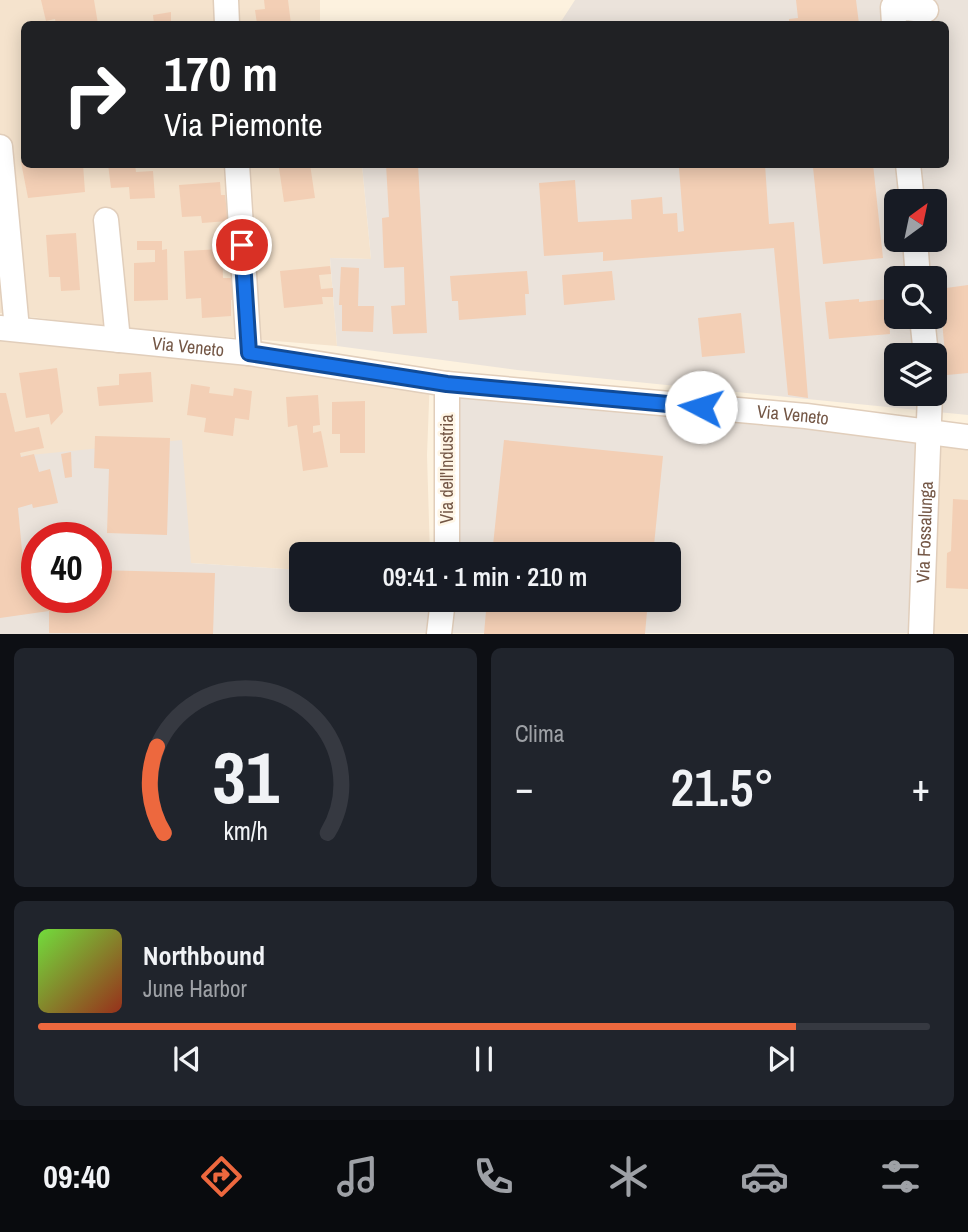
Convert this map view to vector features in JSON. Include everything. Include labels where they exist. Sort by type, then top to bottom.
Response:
[{"type":"street","points":[[226,0],[227,21]]},
{"type":"street","points":[[894,11],[926,10]]},
{"type":"street","points":[[0,147],[9,328]]},
{"type":"street","points":[[237,168],[249,353]]},
{"type":"street","points":[[908,168],[911,189]]},
{"type":"street","points":[[106,220],[118,340]]},
{"type":"street","name":"Via Veneto","points":[[9,328],[249,353],[447,384],[806,416],[968,437]]},
{"type":"street","name":"Via dell'Industria","points":[[447,384],[447,542]]},
{"type":"street","name":"Via Fossalunga","points":[[921,634],[929,406]]},
{"type":"street","points":[[439,634],[442,612]]},
{"type":"shaded area","points":[[0,0],[320,0],[320,21],[21,21],[21,168],[362,168],[371,259],[330,258],[337,346],[117,328],[0,313]]},
{"type":"shaded area","points":[[575,0],[968,0],[968,415],[517,370],[337,346],[330,258],[371,259],[362,168],[949,168],[949,21],[560,21]]},
{"type":"shaded area","points":[[0,329],[430,376],[427,455],[430,542],[289,542],[289,569],[191,563],[0,458]]},
{"type":"shaded area","points":[[446,378],[916,426],[914,633],[448,633],[447,612],[681,612],[681,542],[446,542]]},
{"type":"shaded area","points":[[932,427],[968,430],[968,633],[928,634]]},
{"type":"shaded area","points":[[182,440],[191,563],[289,569],[289,612],[431,612],[432,633],[0,634],[0,458]]},
{"type":"building","points":[[41,0],[94,0],[98,21],[46,21]]},
{"type":"building","points":[[264,0],[288,0],[291,21],[257,21],[255,10],[265,9]]},
{"type":"building","points":[[796,0],[856,0],[859,21],[789,21],[798,18]]},
{"type":"building","points":[[171,12],[171,21],[154,21],[153,15]]},
{"type":"building","points":[[22,168],[83,168],[85,192],[28,198]]},
{"type":"building","points":[[108,168],[136,168],[136,172],[153,171],[155,198],[130,199],[129,187],[111,188]]},
{"type":"building","points":[[279,168],[311,168],[315,198],[284,202]]},
{"type":"building","points":[[386,168],[418,168],[427,333],[393,334],[391,306],[405,305],[404,267],[384,268],[382,218],[389,217]]},
{"type":"building","points":[[679,168],[765,168],[769,224],[794,222],[808,398],[788,395],[774,248],[603,261],[603,252],[544,256],[539,183],[575,180],[578,222],[632,219],[631,200],[662,197],[663,214],[677,213],[678,232],[684,231]]},
{"type":"building","points":[[813,168],[873,168],[883,258],[823,264]]},
{"type":"building","points":[[220,182],[221,195],[225,195],[228,221],[202,223],[201,216],[182,217],[179,185]]},
{"type":"building","points":[[76,233],[80,290],[61,291],[60,277],[49,277],[46,235]]},
{"type":"building","points":[[137,241],[162,241],[162,250],[167,249],[168,300],[134,301],[134,263],[155,262],[155,250],[137,250]]},
{"type":"building","points":[[222,249],[223,278],[233,278],[234,300],[231,300],[231,316],[202,318],[201,298],[186,299],[184,251]]},
{"type":"building","points":[[330,266],[331,274],[319,275],[321,289],[333,288],[333,297],[322,297],[323,304],[284,308],[280,271]]},
{"type":"building","points":[[341,267],[359,268],[358,306],[374,306],[373,332],[342,331],[342,305],[339,305]]},
{"type":"building","points":[[527,271],[529,294],[525,294],[526,315],[459,320],[458,301],[452,301],[450,276]]},
{"type":"building","points":[[612,271],[615,300],[564,305],[562,275]]},
{"type":"building","points":[[968,285],[968,373],[947,375],[947,343],[944,343],[943,329],[947,329],[947,288]]},
{"type":"building","points":[[884,299],[884,329],[890,329],[890,334],[829,339],[825,302]]},
{"type":"building","points":[[741,313],[745,353],[702,357],[698,318]]},
{"type":"building","points":[[57,368],[63,412],[51,425],[49,414],[26,418],[19,373]]},
{"type":"building","points":[[151,372],[153,402],[99,406],[97,387],[119,385],[119,374]]},
{"type":"building","points":[[191,384],[210,387],[209,393],[233,396],[234,388],[252,391],[249,420],[235,418],[233,436],[204,432],[206,418],[187,415]]},
{"type":"building","points":[[0,393],[6,393],[15,432],[39,427],[44,448],[20,453],[21,457],[34,454],[39,472],[50,469],[58,503],[33,508],[32,504],[18,508],[21,613],[35,613],[0,618]]},
{"type":"building","points":[[318,395],[320,425],[313,426],[313,433],[321,431],[328,467],[303,471],[297,425],[288,427],[286,397]]},
{"type":"building","points":[[365,401],[365,453],[340,453],[340,434],[332,434],[332,402]]},
{"type":"building","points":[[95,436],[170,438],[167,535],[112,533],[112,522],[107,522],[109,469],[94,468]]},
{"type":"building","points":[[504,440],[663,456],[654,542],[493,542]]},
{"type":"building","points":[[71,452],[72,477],[65,478],[61,454]]},
{"type":"building","points":[[953,499],[968,500],[968,589],[946,588]]},
{"type":"building","points":[[112,570],[215,573],[213,634],[49,633],[49,613],[112,613]]},
{"type":"building","points":[[486,612],[647,612],[645,634],[484,634]]},
{"type":"route","points":[[242,245],[249,353],[447,384],[701,407]]}]
